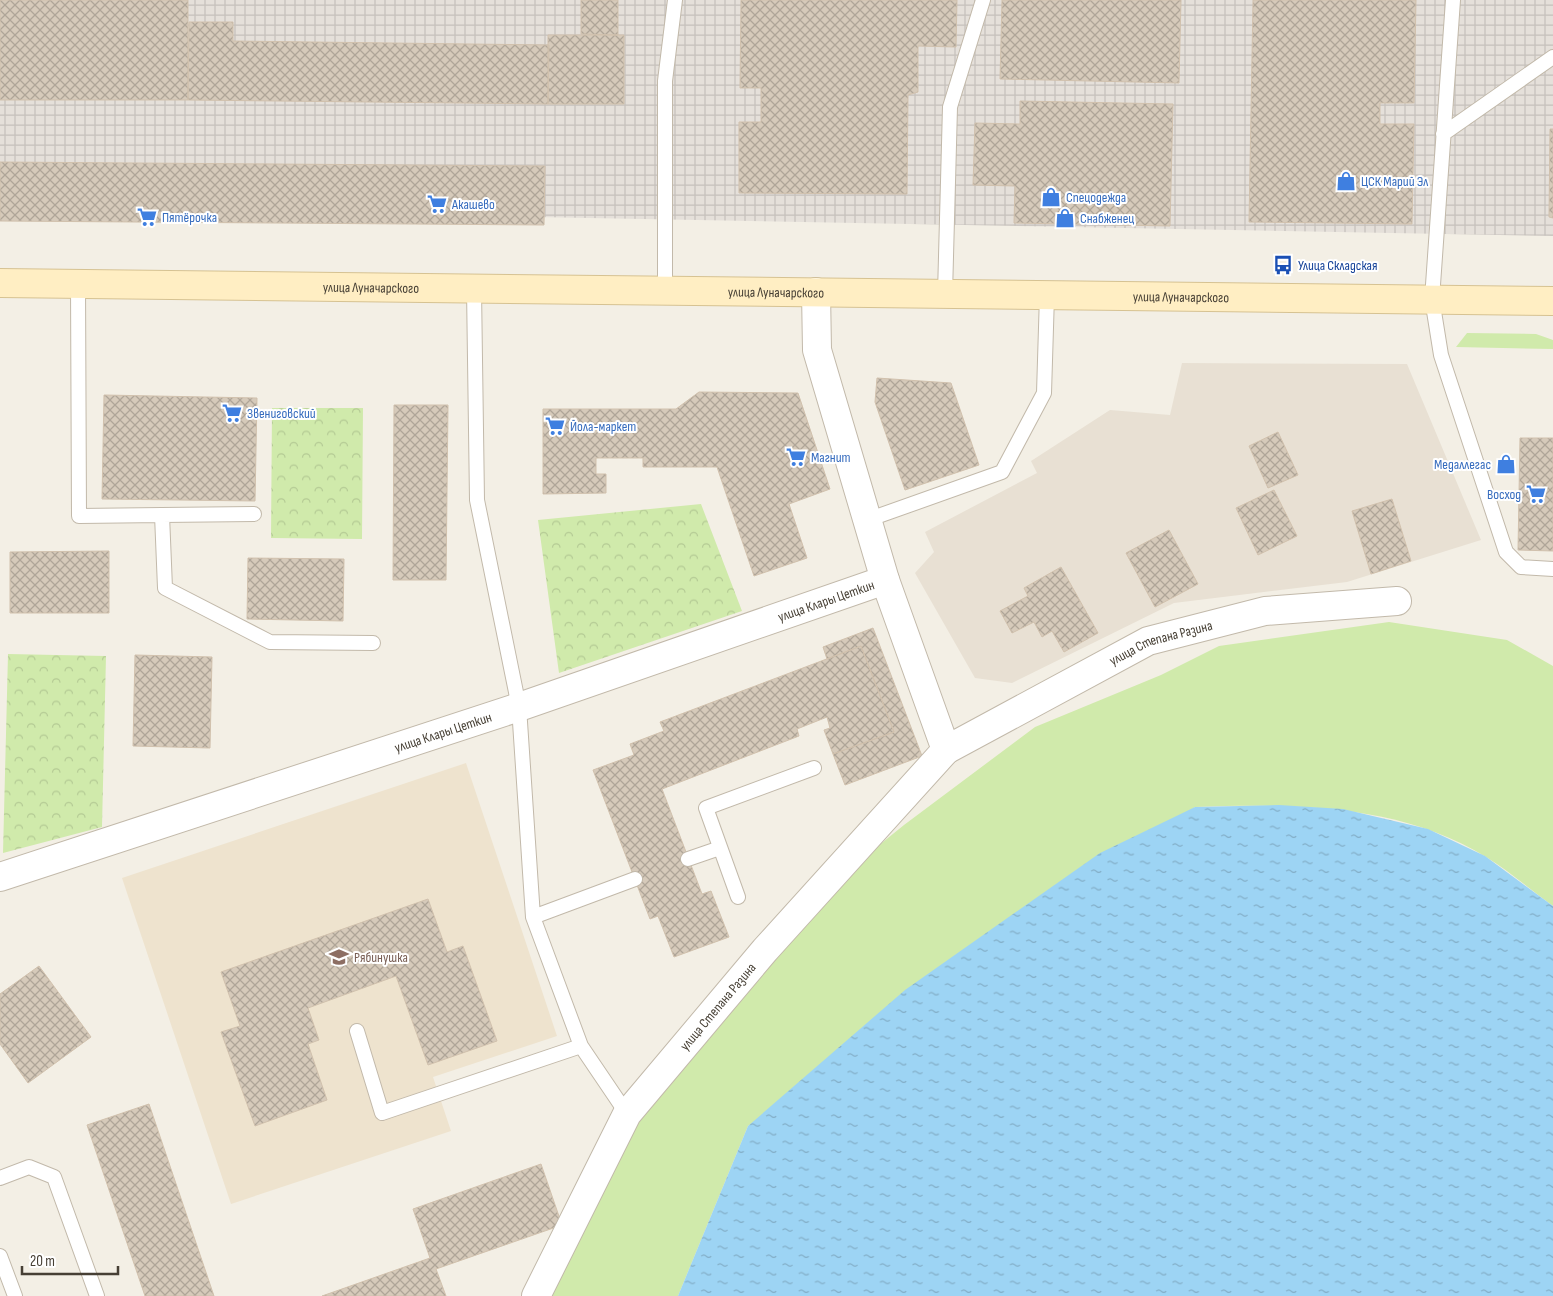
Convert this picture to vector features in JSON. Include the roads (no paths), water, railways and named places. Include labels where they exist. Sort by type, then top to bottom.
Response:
[{"type":"main road","name":"улица Луначарского","points":[[0,283],[1553,301]]},
{"type":"street","points":[[816,292],[817,350],[885,580],[946,750]]},
{"type":"street","name":"улица Клары Цеткин","points":[[0,877],[519,707],[885,580]]},
{"type":"street","name":"улица Степана Разина","points":[[536,1296],[627,1114],[766,950],[946,750],[1148,642],[1265,611],[1396,601]]},
{"type":"lane","points":[[665,291],[665,81],[675,0]]},
{"type":"lane","points":[[946,294],[950,107],[983,0]]},
{"type":"lane","points":[[1453,0],[1432,300],[1441,355],[1506,552],[1521,567],[1553,568]]},
{"type":"lane","points":[[1444,134],[1553,57]]},
{"type":"lane","points":[[78,284],[78,516],[254,514]]},
{"type":"lane","points":[[474,289],[477,500],[519,707],[533,917],[581,1046],[627,1114]]},
{"type":"lane","points":[[867,520],[1002,472],[1044,392],[1047,296]]},
{"type":"lane","points":[[162,515],[166,588],[270,642],[373,643]]},
{"type":"lane","points":[[738,897],[706,808],[814,768]]},
{"type":"lane","points":[[688,859],[720,848]]},
{"type":"lane","points":[[533,917],[635,879]]},
{"type":"lane","points":[[357,1032],[382,1114],[581,1046]]},
{"type":"lane","points":[[0,1178],[29,1167],[54,1177],[97,1296]]},
{"type":"lane","points":[[0,1256],[14,1296]]},
{"type":"water","points":[[1279,805],[1343,809],[1428,829],[1485,856],[1553,906],[1553,1296],[678,1296],[748,1126],[905,990],[1100,853],[1195,807]]},
{"type":"place","name":"ЦСК Марий Эл","points":[[1346,181]]},
{"type":"place","name":"Спецодежда","points":[[1051,197]]},
{"type":"place","name":"Акашево","points":[[437,204]]},
{"type":"place","name":"Пятёрочка","points":[[147,217]]},
{"type":"place","name":"Снабженец","points":[[1065,218]]},
{"type":"place","name":"Улица Складская","points":[[1283,265]]},
{"type":"place","name":"Звениговский","points":[[232,413]]},
{"type":"place","name":"Йола-маркет","points":[[555,426]]},
{"type":"place","name":"Магнит","points":[[796,457]]},
{"type":"place","name":"Медаллегас","points":[[1506,464]]},
{"type":"place","name":"Восход","points":[[1536,494]]},
{"type":"place","name":"Рябинушка","points":[[339,957]]}]
